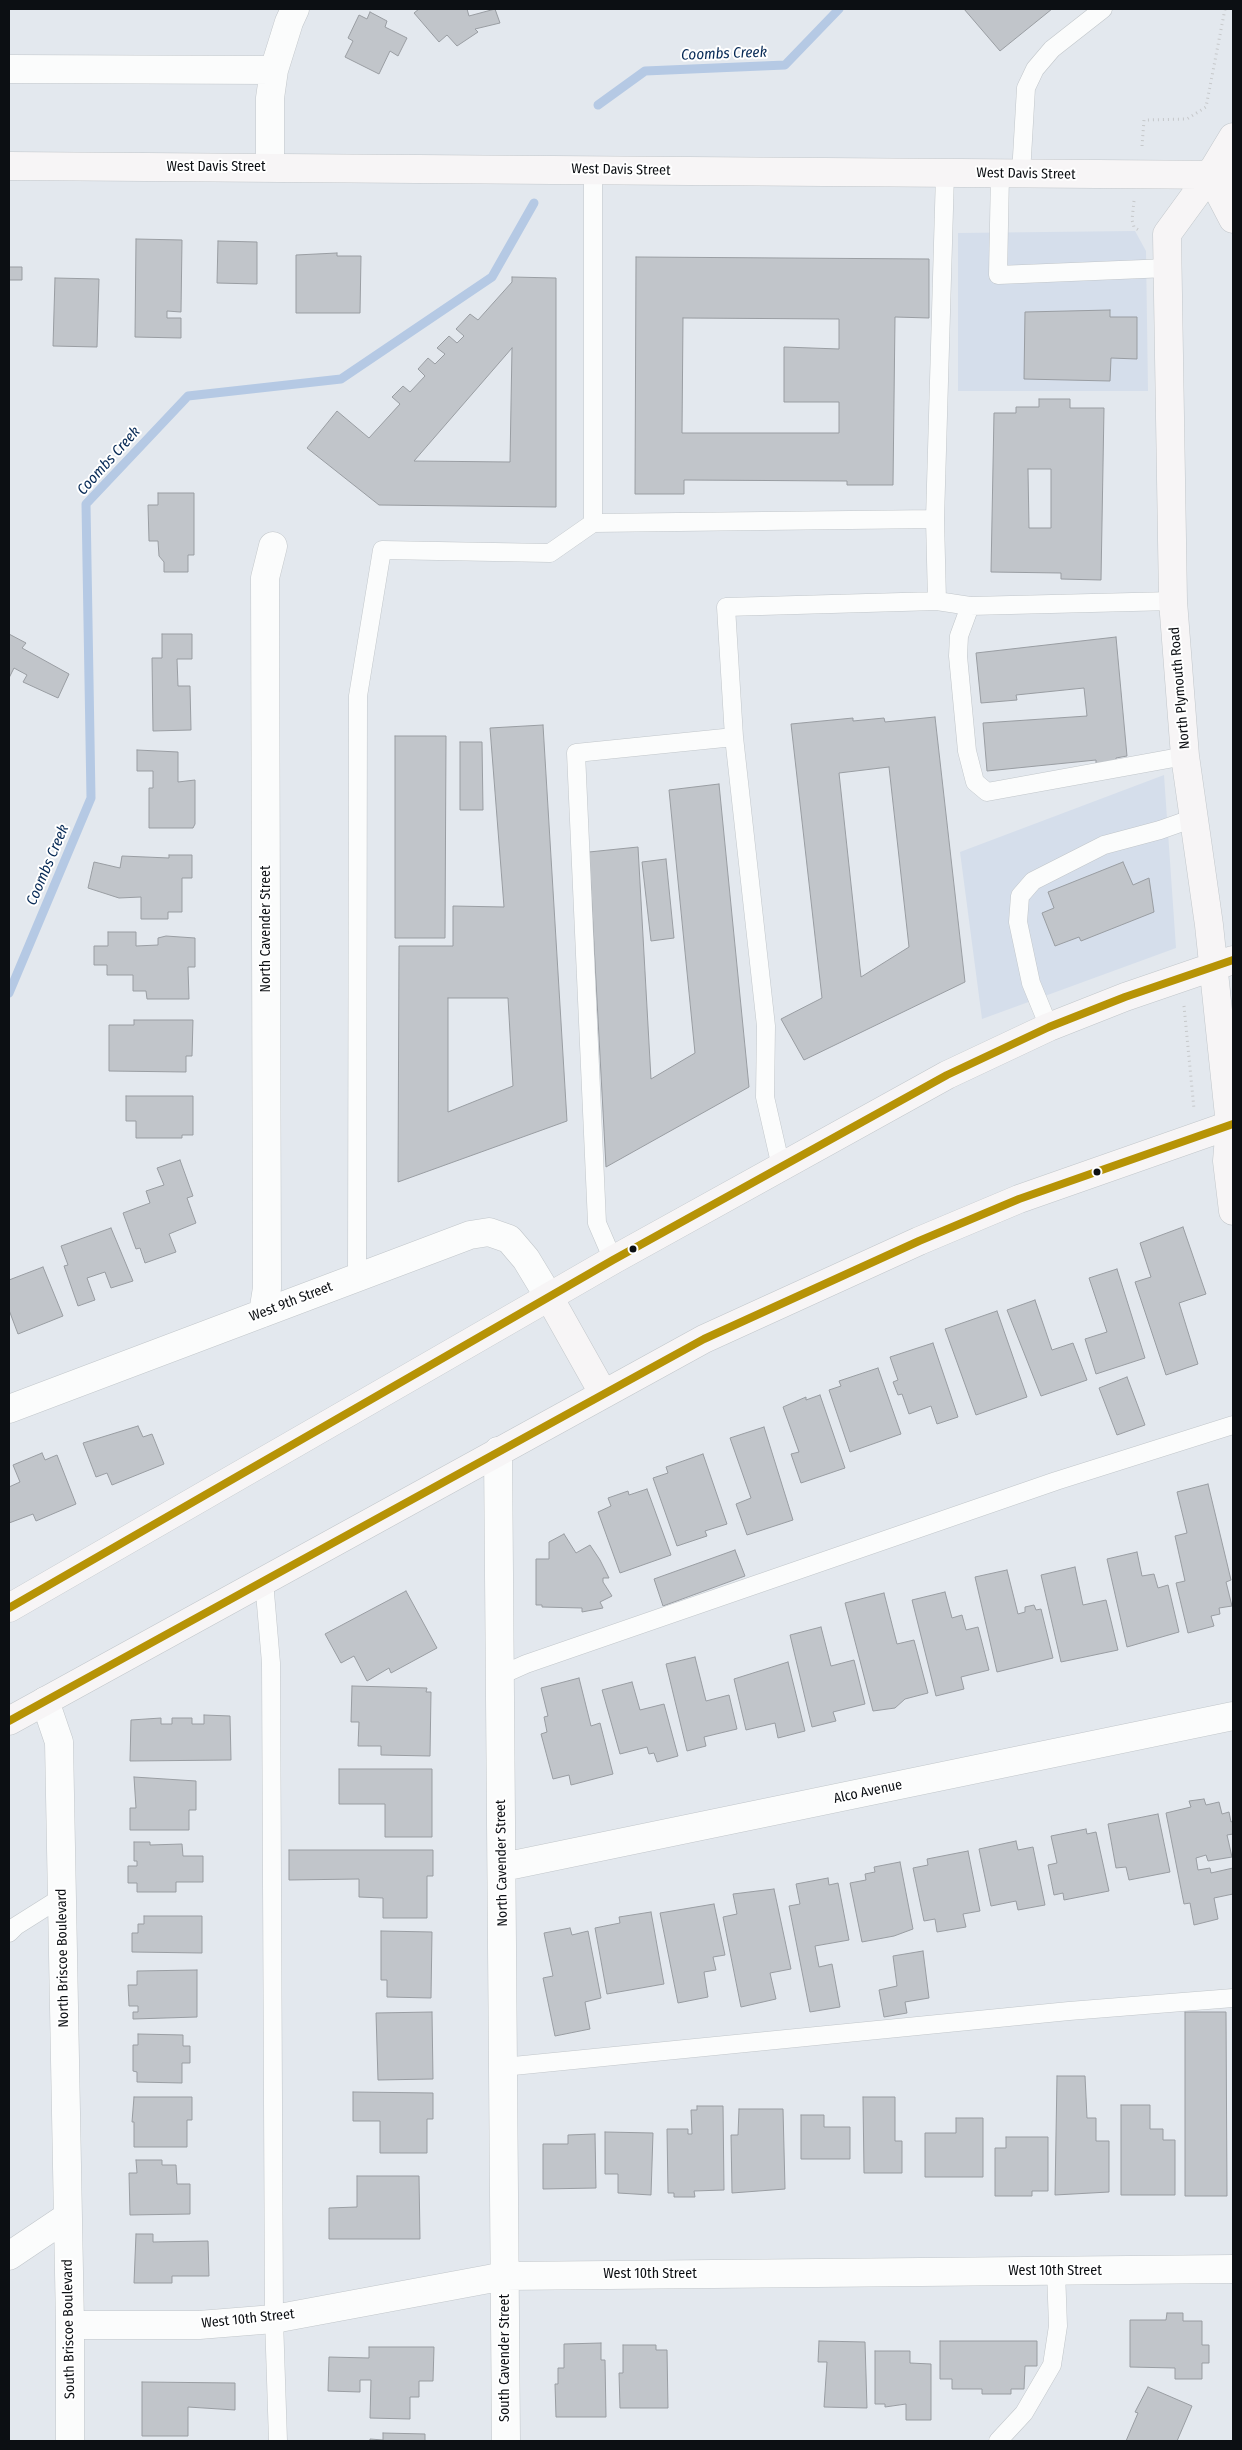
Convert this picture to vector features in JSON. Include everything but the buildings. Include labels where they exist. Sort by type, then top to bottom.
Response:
[{"type":"main road","name":"North Plymouth Road","points":[[1233,137],[1221,175],[1167,234],[1173,601],[1185,756],[1194,818],[1223,963],[1232,1124],[1227,1161],[1233,1211]]},
{"type":"main road","name":"West Davis Street","points":[[9,166],[1221,175]]},
{"type":"main road","points":[[1221,175],[1233,219]]},
{"type":"main road","points":[[9,1608],[613,1260],[947,1075],[1049,1027],[1125,997],[1223,963]]},
{"type":"main road","points":[[9,1721],[704,1339],[919,1241],[1028,1196],[1232,1124]]},
{"type":"main road","points":[[549,1297],[603,1393]]},
{"type":"street","points":[[270,167],[270,98],[274,70],[295,9]]},
{"type":"street","points":[[9,69],[274,70]]},
{"type":"street","name":"North Cavender Street","points":[[263,1313],[267,1288],[265,578],[273,546]]},
{"type":"street","name":"West 9th Street","points":[[9,1409],[168,1351],[357,1276],[470,1235],[489,1232],[509,1239],[526,1259],[549,1297]]},
{"type":"street","name":"North Cavender Street","points":[[498,1451],[505,2276]]},
{"type":"street","name":"North Briscoe Boulevard","points":[[45,1701],[58,1742],[67,2217]]},
{"type":"street","name":"Alco Avenue","points":[[502,1867],[1233,1716]]},
{"type":"street","points":[[9,2256],[67,2217]]},
{"type":"street","name":"South Briscoe Boulevard","points":[[67,2217],[70,2325],[70,2441]]},
{"type":"street","name":"West 10th Street","points":[[70,2325],[199,2325],[274,2319],[505,2276],[1233,2269]]},
{"type":"street","name":"South Cavender Street","points":[[505,2276],[506,2441]]},
{"type":"lane","points":[[1103,9],[1052,49],[1035,69],[1026,88],[1010,174],[998,275],[1168,268]]},
{"type":"lane","points":[[593,169],[593,523]]},
{"type":"lane","points":[[937,601],[935,519],[945,174]]},
{"type":"lane","points":[[357,1276],[358,696],[382,550],[550,553],[593,523],[935,519]]},
{"type":"lane","points":[[781,1166],[765,1097],[766,1026],[734,737],[726,607],[937,601],[970,606],[1173,601]]},
{"type":"lane","points":[[970,606],[959,636],[958,656],[967,751],[976,782],[987,792],[1185,756]]},
{"type":"lane","points":[[613,1260],[597,1223],[576,753],[734,737]]},
{"type":"lane","points":[[1049,1027],[1031,983],[1018,922],[1020,896],[1033,881],[1104,845],[1160,830],[1194,818]]},
{"type":"lane","points":[[499,1676],[536,1660],[1056,1481],[1233,1425]]},
{"type":"lane","points":[[264,1581],[271,1663],[274,2319],[278,2441]]},
{"type":"lane","points":[[9,1933],[16,1926],[62,1897]]},
{"type":"lane","points":[[503,2067],[1059,2012],[1233,1998]]},
{"type":"lane","points":[[998,2441],[1024,2413],[1052,2365],[1058,2326],[1056,2271]]},
{"type":"path","points":[[1144,130],[1144,120],[1187,119],[1206,107],[1225,9]]},
{"type":"path","points":[[1185,1027],[1193,1105]]},
{"type":"shaded area","points":[[1135,231],[1146,251],[1148,391],[958,391],[958,233]]},
{"type":"shaded area","points":[[1164,775],[1176,948],[982,1019],[960,852]]},
{"type":"waterway","name":"Coombs Creek","points":[[598,105],[645,71],[785,65],[839,9]]},
{"type":"waterway","name":"Coombs Creek","points":[[9,993],[91,798],[86,504],[188,396],[341,379],[492,277],[534,203]]},
{"type":"transit line","points":[[9,1608],[613,1260],[947,1075],[1049,1027],[1125,997],[1233,960]]},
{"type":"transit line","points":[[9,1721],[704,1339],[919,1241],[1019,1199],[1233,1124]]}]
